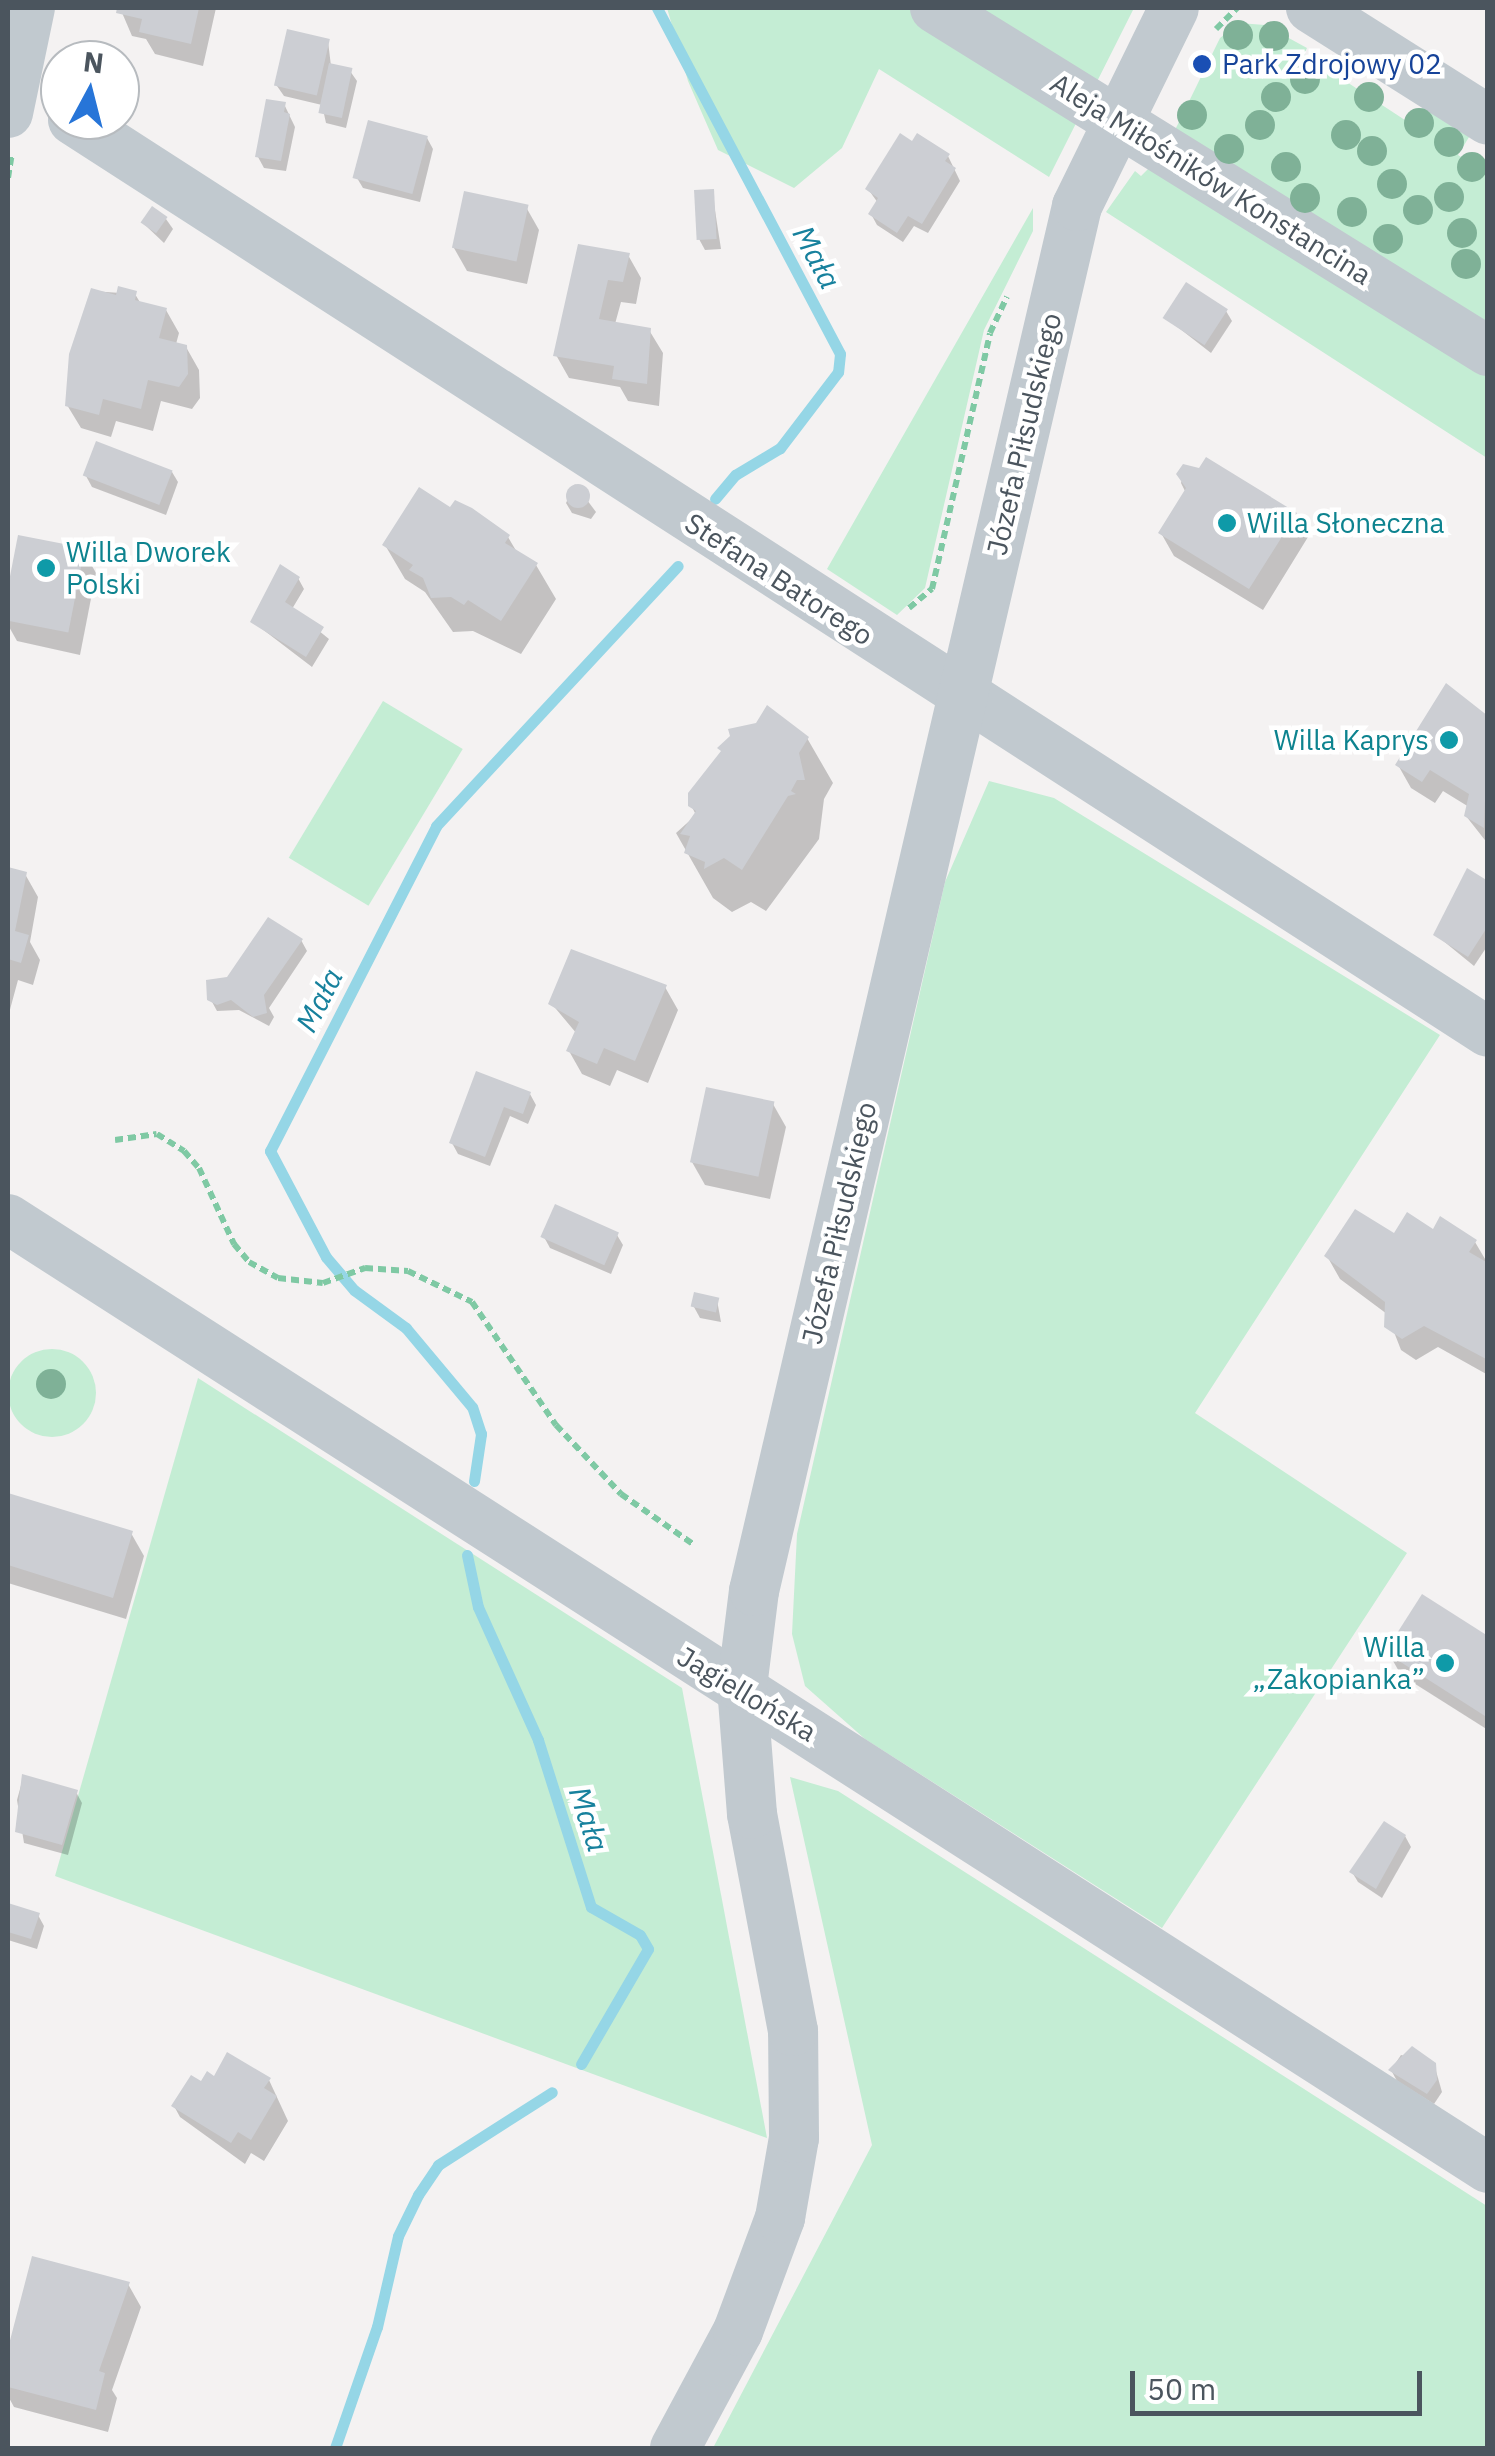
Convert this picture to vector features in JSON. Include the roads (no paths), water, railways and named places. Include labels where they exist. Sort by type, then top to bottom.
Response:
[{"type":"street","points":[[30,8],[11,98],[40,106]]},
{"type":"street","name":"Aleja Miłośników Konstancina","points":[[935,8],[1488,351]]},
{"type":"street","name":"Józefa Piłsudskiego","points":[[675,2448],[744,2314],[780,2218],[794,2138],[793,2031],[752,1814],[742,1687],[754,1591],[1078,206],[1116,120],[1174,8]]},
{"type":"street","points":[[1311,8],[1488,120]]},
{"type":"street","name":"Stefana Batorego","points":[[105,140],[962,698],[1488,1032]]},
{"type":"street","name":"Jagiellońska","points":[[8,1219],[658,1640],[742,1687],[1488,2168]]},
{"type":"waterway","name":"Mała","points":[[657,8],[840,354],[838,372],[780,448],[735,475],[715,499]]},
{"type":"waterway","name":"Mała","points":[[474,1481],[481,1434],[472,1407],[406,1328],[354,1290],[326,1257],[270,1151],[436,826],[678,566]]},
{"type":"waterway","name":"Mała","points":[[467,1555],[478,1607],[538,1740],[591,1907],[640,1935],[648,1949],[581,2064]]},
{"type":"waterway","name":"Mała","points":[[335,2448],[377,2327],[398,2236],[418,2195],[438,2165],[552,2092]]},
{"type":"place","name":"Park Zdrojowy 02","points":[[1202,64]]},
{"type":"place","name":"Willa Słoneczna","points":[[1227,523]]},
{"type":"place","name":"Willa Dworek Polski","points":[[46,568]]},
{"type":"place","name":"Willa Kaprys","points":[[1449,740]]},
{"type":"place","name":"Willa „Zakopianka”","points":[[1445,1663]]}]
